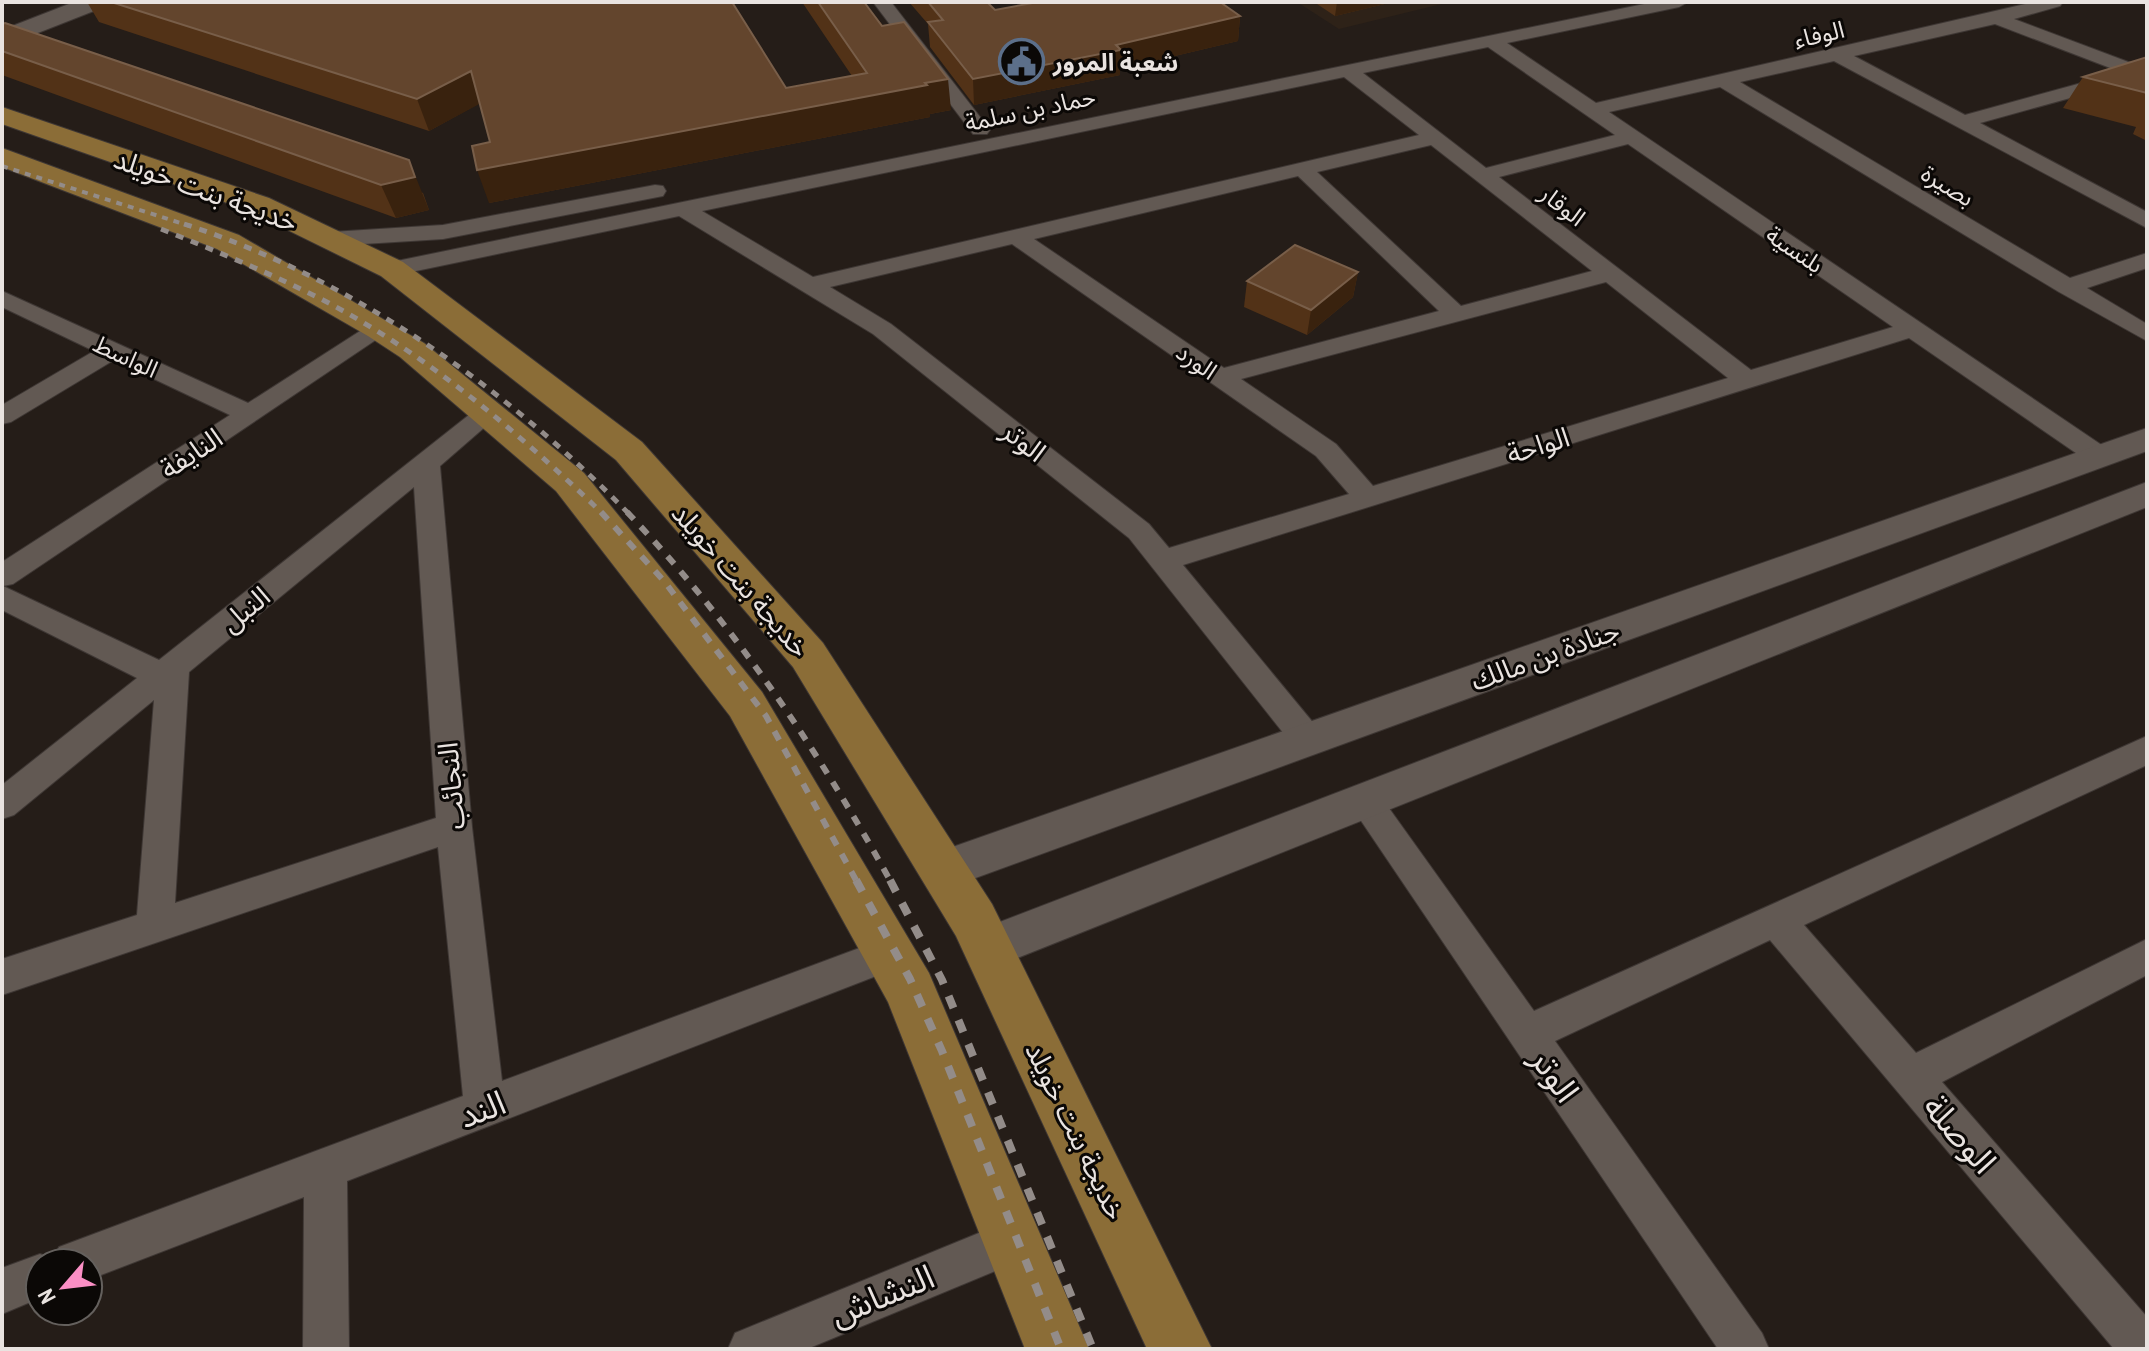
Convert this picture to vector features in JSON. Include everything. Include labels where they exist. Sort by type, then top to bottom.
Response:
[{"type":"main road","points":[[2,39],[95,2]]},
{"type":"main road","name":"خديجة بنت خويلد","points":[[2,115],[258,204],[392,269],[629,451],[808,655],[943,870],[988,948],[1180,1349]]},
{"type":"main road","name":"خديجة بنت خويلد","points":[[2,157],[228,242],[412,350],[570,482],[746,704],[910,990],[1057,1349]]},
{"type":"street","points":[[882,2],[980,130]]},
{"type":"street","name":"حماد بن سلمة","points":[[760,172],[1603,2]]},
{"type":"street","name":"حماد بن سلمة","points":[[331,239],[443,232],[681,197],[1347,70],[1679,2]]},
{"type":"street","name":"الوفاء","points":[[1593,110],[2054,2]]},
{"type":"street","points":[[1996,18],[2143,75]]},
{"type":"street","name":"بلنسية","points":[[1491,41],[2099,456]]},
{"type":"street","points":[[1838,55],[2147,221]]},
{"type":"street","name":"الوقار","points":[[1347,70],[1747,380]]},
{"type":"street","points":[[1963,122],[2143,75]]},
{"type":"street","name":"بصيرة","points":[[1722,80],[2147,334]]},
{"type":"street","points":[[1482,175],[1632,137]]},
{"type":"street","points":[[810,285],[1434,138]]},
{"type":"street","points":[[1302,169],[1456,314]]},
{"type":"street","name":"حماد بن سلمة","points":[[392,269],[681,197]]},
{"type":"street","name":"الوتر","points":[[681,197],[810,285],[882,329],[1139,531],[1308,740]]},
{"type":"street","name":"الورد","points":[[1016,237],[1326,450],[1368,498]]},
{"type":"street","points":[[2067,287],[2147,260]]},
{"type":"street","points":[[1220,377],[1609,274]]},
{"type":"street","name":"الواسط","points":[[2,298],[250,414]]},
{"type":"street","name":"النايفة","points":[[2,576],[380,329]]},
{"type":"street","name":"الواحة","points":[[1163,561],[1912,329]]},
{"type":"street","points":[[2,416],[113,350]]},
{"type":"street","name":"النبل","points":[[2,805],[488,413]]},
{"type":"street","name":"جنادة بن مالك","points":[[943,870],[2147,439]]},
{"type":"street","name":"النجائب","points":[[426,464],[454,827],[485,1108]]},
{"type":"street","points":[[988,948],[2146,495]]},
{"type":"street","points":[[2,597],[168,672],[155,926]]},
{"type":"street","points":[[1526,1034],[2147,750]]},
{"type":"street","name":"الوتر","points":[[1364,800],[1746,1349]]},
{"type":"street","points":[[2,977],[454,827]]},
{"type":"street","name":"الوصلة","points":[[1776,920],[2144,1349]]},
{"type":"street","name":"الند","points":[[104,1252],[889,954]]},
{"type":"street","points":[[1911,1077],[2147,956]]},
{"type":"street","points":[[325,1168],[326,1349]]},
{"type":"street","name":"النشاش","points":[[751,1349],[1013,1241]]},
{"type":"street","points":[[2,1291],[24,1282]]},
{"type":"shaded area","points":[[1297,2],[1450,2],[1339,29]]},
{"type":"building","points":[[111,2],[732,2],[786,88],[867,73],[818,2],[864,2],[882,26],[904,22],[948,79],[477,170],[472,146],[490,142],[471,71],[417,99]]},
{"type":"building","points":[[928,2],[987,2],[995,10],[1038,2],[1220,2],[1240,16],[1116,45],[1121,50],[973,79],[928,22],[943,20]]},
{"type":"building","points":[[2,24],[409,160],[415,177],[381,185],[2,51]]},
{"type":"building","points":[[2147,57],[2147,93],[2083,77]]},
{"type":"building","points":[[1295,245],[1358,272],[1311,310],[1247,281]]},
{"type":"railway","points":[[2,166],[186,225]]},
{"type":"railway","points":[[186,225],[190,226]]},
{"type":"railway","points":[[186,225],[246,247],[307,275],[424,342],[532,424],[627,512]]},
{"type":"railway","points":[[161,229],[303,290],[399,345],[505,425],[602,513]]},
{"type":"railway","points":[[627,512],[703,598],[771,688],[833,783],[891,882]]},
{"type":"railway","points":[[602,513],[664,581],[766,716],[857,882]]},
{"type":"railway","points":[[856,880],[910,979],[942,1051],[1061,1349]]},
{"type":"railway","points":[[890,880],[942,980],[1093,1349]]},
{"type":"place","name":"شعبة المرور","points":[[1022,62]]}]
